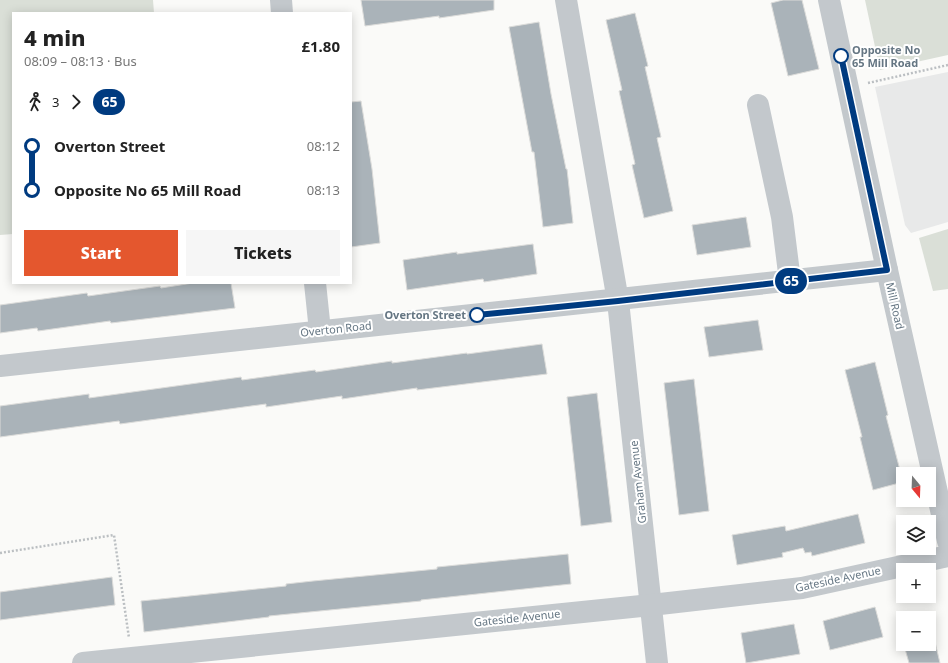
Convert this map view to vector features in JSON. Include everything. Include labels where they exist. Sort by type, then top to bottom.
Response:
[{"type":"street","points":[[280,0],[282,12]]},
{"type":"street","points":[[566,0],[618,301]]},
{"type":"street","name":"Mill Road","points":[[829,0],[887,270],[948,541]]},
{"type":"street","points":[[758,105],[782,217],[790,281]]},
{"type":"street","name":"Overton Road","points":[[0,366],[320,331],[618,301],[887,270]]},
{"type":"street","points":[[314,284],[320,331]]},
{"type":"street","name":"Graham Avenue","points":[[618,301],[657,663]]},
{"type":"street","name":"Gateside Avenue","points":[[83,663],[651,605],[802,588],[948,556]]},
{"type":"path","points":[[848,87],[948,65]]},
{"type":"path","points":[[0,553],[114,535],[132,657]]},
{"type":"shaded area","points":[[0,0],[153,0],[154,12],[12,12],[12,234],[0,235]]},
{"type":"shaded area","points":[[865,0],[948,0],[948,55],[880,70]]},
{"type":"shaded area","points":[[948,72],[948,222],[911,233],[905,225],[875,87]]},
{"type":"shaded area","points":[[948,229],[948,289],[933,291],[919,238]]},
{"type":"building","points":[[361,0],[494,0],[494,10],[365,26]]},
{"type":"building","points":[[783,0],[802,0],[819,69],[788,76],[771,3]]},
{"type":"building","points":[[635,13],[648,66],[645,67],[661,137],[657,138],[673,211],[644,218],[632,165],[635,164],[619,91],[622,90],[606,20]]},
{"type":"building","points":[[539,22],[551,94],[567,169],[573,223],[543,227],[534,152],[532,152],[509,27]]},
{"type":"building","points":[[361,101],[372,169],[380,243],[352,247],[352,102]]},
{"type":"building","points":[[746,217],[751,247],[697,255],[692,225]]},
{"type":"building","points":[[533,244],[537,274],[484,282],[483,279],[407,290],[403,260],[457,252],[457,254]]},
{"type":"building","points":[[187,284],[231,284],[235,308],[111,323],[110,321],[38,331],[37,328],[0,333],[0,305],[87,293],[88,296],[160,286],[161,288]]},
{"type":"building","points":[[758,320],[763,350],[709,357],[704,327]]},
{"type":"building","points":[[542,344],[547,374],[417,390],[417,388],[342,399],[342,396],[266,407],[266,404],[120,424],[119,421],[0,437],[0,406],[89,394],[89,398],[241,377],[242,380],[315,370],[316,372],[392,361],[392,363]]},
{"type":"building","points":[[875,362],[888,415],[886,416],[899,467],[896,467],[896,484],[873,490],[860,437],[862,437],[845,370]]},
{"type":"building","points":[[694,379],[709,511],[679,515],[664,383]]},
{"type":"building","points":[[597,393],[612,522],[581,526],[567,397]]},
{"type":"building","points":[[858,514],[865,543],[812,556],[811,552],[805,553],[803,548],[782,553],[783,557],[737,565],[732,535],[785,526],[786,531]]},
{"type":"building","points":[[568,554],[571,584],[269,616],[144,632],[141,601],[286,586],[286,584],[313,581],[437,569],[437,567]]},
{"type":"building","points":[[112,577],[115,605],[0,620],[0,592]]},
{"type":"building","points":[[875,607],[883,637],[830,650],[823,621]]},
{"type":"building","points":[[794,624],[800,654],[746,663],[741,633]]},
{"type":"building","points":[[936,646],[940,663],[909,663],[906,651],[936,651]]},
{"type":"bus line","name":"65","points":[[477,315],[618,301],[887,270],[841,56]]},
{"type":"place","name":"Opposite No 65 Mill Road","points":[[841,56]]},
{"type":"place","name":"Overton Street","points":[[477,315]]}]
